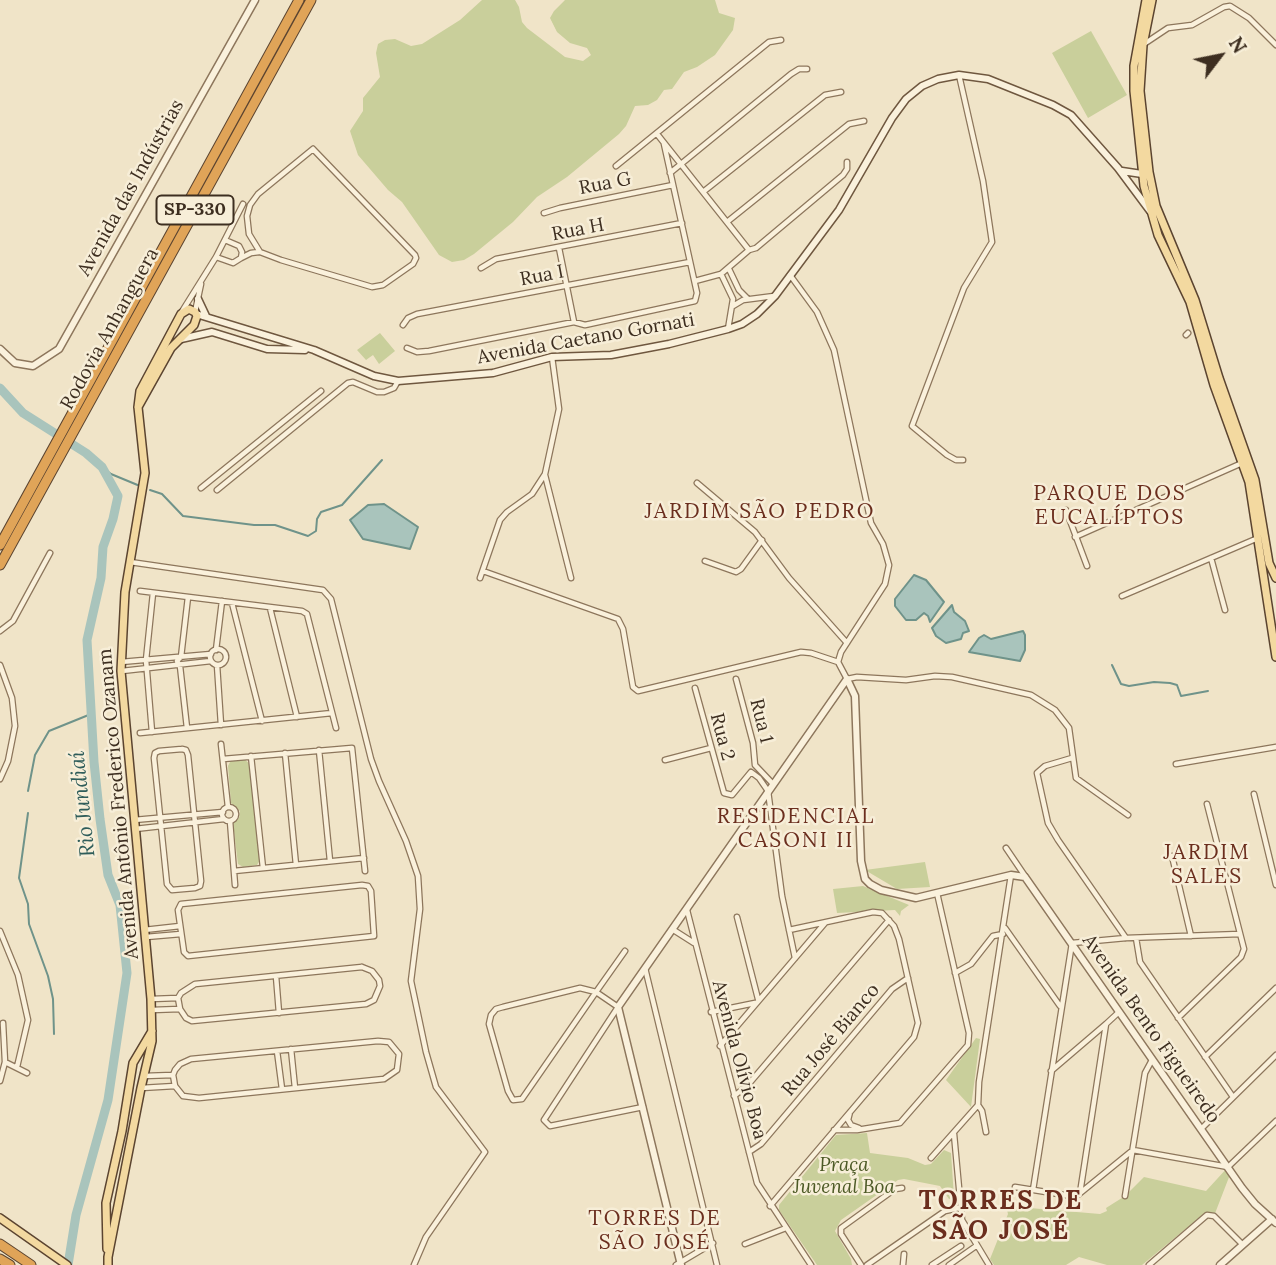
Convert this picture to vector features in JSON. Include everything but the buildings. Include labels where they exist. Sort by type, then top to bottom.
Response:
[{"type":"highway","name":"Rodovia Anhanguera","points":[[0,565],[58,460],[75,418],[299,0]]},
{"type":"highway","name":"Rodovia Anhanguera","points":[[0,545],[50,453],[75,418],[311,0]]},
{"type":"highway","points":[[0,1244],[31,1265]]},
{"type":"highway","points":[[0,1259],[10,1265]]},
{"type":"main road","points":[[1146,0],[1134,66],[1138,174],[1195,300],[1251,468],[1260,502],[1269,563],[1276,578]]},
{"type":"main road","points":[[1152,0],[1143,45],[1140,91],[1153,208],[1190,302],[1214,385],[1251,493],[1276,657]]},
{"type":"main road","points":[[189,309],[196,313],[194,325],[158,363],[181,314],[189,309]]},
{"type":"main road","points":[[173,328],[181,339]]},
{"type":"main road","name":"Avenida Antônio Frederico Ozanam","points":[[103,1265],[108,1261],[152,1041],[152,1010],[121,662],[125,592],[145,482],[138,407],[158,363]]},
{"type":"main road","points":[[1267,605],[1276,597]]},
{"type":"main road","points":[[1271,630],[1276,639]]},
{"type":"main road","points":[[108,1261],[106,1203],[132,1066],[152,1030]]},
{"type":"main road","points":[[132,1066],[139,1064],[145,1074]]},
{"type":"main road","points":[[106,1203],[111,1209],[118,1204]]},
{"type":"main road","points":[[0,1218],[67,1265]]},
{"type":"street","name":"Avenida das Indústrias","points":[[0,349],[15,363],[33,366],[59,349],[255,0]]},
{"type":"street","points":[[1143,45],[1168,28],[1192,25],[1230,6],[1249,18],[1276,45]]},
{"type":"street","points":[[616,166],[769,42],[781,40]]},
{"type":"street","points":[[670,173],[791,74],[799,69],[807,69]]},
{"type":"street","points":[[959,75],[983,181],[992,242],[964,288],[912,426],[947,455],[963,460]]},
{"type":"street","name":"Avenida Caetano Gornati","points":[[196,313],[314,350],[374,376],[398,381],[494,373],[552,357],[611,355],[669,344],[742,324],[775,296],[839,210],[892,118],[906,99],[922,86],[938,79],[959,75],[988,79],[1054,105],[1071,115],[1153,208]]},
{"type":"street","points":[[703,192],[825,95],[841,92]]},
{"type":"street","points":[[727,222],[849,124],[864,121]]},
{"type":"street","points":[[657,134],[750,250]]},
{"type":"street","points":[[407,348],[417,352],[429,351],[573,321],[585,325],[690,303],[697,297],[695,281],[664,144]]},
{"type":"street","points":[[216,257],[233,264],[251,253],[260,252],[281,261],[373,287],[383,285],[413,264],[416,258],[313,149],[254,199],[247,216],[249,234],[260,252]]},
{"type":"street","points":[[695,281],[721,274],[756,248],[843,176],[847,162]]},
{"type":"street","points":[[1120,171],[1138,174],[1130,184]]},
{"type":"street","name":"Rua G","points":[[544,213],[673,185]]},
{"type":"street","points":[[181,314],[216,257],[243,204]]},
{"type":"street","name":"Rua H","points":[[481,268],[496,259],[682,223]]},
{"type":"street","points":[[236,244],[249,234]]},
{"type":"street","points":[[225,240],[241,248],[241,258]]},
{"type":"street","points":[[559,248],[573,321]]},
{"type":"street","name":"Rua I","points":[[403,325],[408,318],[416,314],[690,262]]},
{"type":"street","points":[[729,268],[739,290],[749,300]]},
{"type":"street","points":[[721,274],[733,299],[727,328]]},
{"type":"street","points":[[790,275],[817,312],[834,350],[870,523],[883,544],[889,565],[885,584],[847,642],[838,662]]},
{"type":"street","points":[[196,313],[201,279]]},
{"type":"street","points":[[733,306],[743,300],[775,296]]},
{"type":"street","points":[[198,299],[206,316]]},
{"type":"street","points":[[181,339],[212,332],[267,349],[314,350]]},
{"type":"street","points":[[267,349],[274,344],[273,337]]},
{"type":"street","points":[[480,578],[500,520],[532,494],[545,474],[559,409],[552,357]]},
{"type":"street","points":[[369,390],[375,384],[374,376]]},
{"type":"street","points":[[217,490],[350,382],[377,392],[392,390],[398,381]]},
{"type":"street","points":[[201,488],[319,392],[326,402]]},
{"type":"street","points":[[1075,537],[1242,463]]},
{"type":"street","points":[[545,474],[571,578]]},
{"type":"street","points":[[215,476],[223,485]]},
{"type":"street","points":[[697,483],[762,540],[789,578],[847,642]]},
{"type":"street","points":[[1066,510],[1087,566]]},
{"type":"street","points":[[1122,596],[1258,537]]},
{"type":"street","points":[[705,561],[736,572],[762,540]]},
{"type":"street","points":[[0,631],[13,621],[50,552]]},
{"type":"street","points":[[1211,558],[1225,610]]},
{"type":"street","points":[[130,562],[323,590],[331,599],[372,760],[418,876],[420,909],[411,981],[426,1052],[436,1087],[485,1153],[426,1237],[414,1265]]},
{"type":"street","points":[[483,571],[618,619],[623,629],[633,687],[638,691],[789,653],[811,653],[838,662],[855,696],[861,860],[865,879],[881,890],[916,898],[1011,875],[1025,877]]},
{"type":"street","points":[[140,591],[307,614],[336,728]]},
{"type":"street","points":[[152,732],[146,660],[153,593]]},
{"type":"street","points":[[187,728],[180,666],[177,661],[181,657],[188,597]]},
{"type":"street","points":[[121,662],[211,654],[216,650],[222,601]]},
{"type":"street","points":[[232,603],[262,721]]},
{"type":"street","points":[[270,608],[298,717]]},
{"type":"street","points":[[216,650],[221,650],[226,656],[223,663],[217,665]]},
{"type":"street","points":[[211,654],[211,661]]},
{"type":"street","points":[[121,671],[211,661],[217,665]]},
{"type":"street","points":[[0,665],[12,698],[15,726],[8,761],[0,779]]},
{"type":"street","points":[[217,665],[221,725]]},
{"type":"street","points":[[643,1107],[547,1125],[545,1116],[847,679],[857,677],[906,680],[935,676],[952,677],[1031,695],[1045,702],[1069,728],[1076,778],[1082,785],[1128,815]]},
{"type":"street","name":"Rua 1","points":[[736,679],[753,743],[755,770]]},
{"type":"street","name":"Rua 2","points":[[695,688],[724,793],[732,795],[755,770]]},
{"type":"street","points":[[140,733],[332,713]]},
{"type":"street","points":[[221,744],[228,807]]},
{"type":"street","points":[[1176,764],[1276,747]]},
{"type":"street","points":[[223,759],[352,748],[365,871]]},
{"type":"street","points":[[664,760],[711,748]]},
{"type":"street","points":[[186,750],[200,886],[168,889],[161,818],[155,753],[186,750]]},
{"type":"street","points":[[319,750],[330,861]]},
{"type":"street","points":[[285,753],[296,865]]},
{"type":"street","points":[[251,756],[263,868]]},
{"type":"street","points":[[1072,758],[1045,766],[1037,773],[1048,823],[1126,939]]},
{"type":"street","points":[[755,770],[771,787],[782,896],[795,958]]},
{"type":"street","points":[[1254,794],[1276,885]]},
{"type":"street","points":[[1178,1018],[1241,957],[1244,949],[1207,804]]},
{"type":"street","points":[[134,825],[161,818],[223,812],[228,807]]},
{"type":"street","points":[[134,825],[162,827],[234,819],[235,810],[228,807]]},
{"type":"street","points":[[223,812],[227,820],[236,885]]},
{"type":"street","name":"Avenida Bento Figueiredo","points":[[1006,848],[1228,1167],[1255,1204],[1274,1221]]},
{"type":"street","points":[[1172,856],[1191,936]]},
{"type":"street","points":[[234,871],[364,858]]},
{"type":"street","points":[[986,1132],[982,1111],[978,1105],[979,1082],[1011,875]]},
{"type":"street","points":[[362,885],[368,886],[371,891],[375,933],[370,938],[188,956],[183,949],[181,934],[179,906],[185,902],[362,885]]},
{"type":"street","points":[[834,1130],[894,1125],[905,1119],[968,1045],[969,1033],[937,894]]},
{"type":"street","name":"Avenida Olívio Boa","points":[[687,907],[711,1012],[757,1183],[811,1265]]},
{"type":"street","points":[[770,1206],[918,1030],[899,939],[889,919],[882,913],[873,912],[789,930]]},
{"type":"street","points":[[737,917],[757,1001]]},
{"type":"street","points":[[734,1096],[747,1086],[889,919]]},
{"type":"street","points":[[720,1045],[825,922]]},
{"type":"street","points":[[144,934],[180,926]]},
{"type":"street","points":[[672,929],[694,943]]},
{"type":"street","points":[[954,973],[971,964],[993,936],[1004,930]]},
{"type":"street","points":[[1004,930],[1061,1007]]},
{"type":"street","points":[[0,931],[18,975],[29,1020],[17,1067]]},
{"type":"street","points":[[144,934],[181,934]]},
{"type":"street","points":[[1033,1190],[1072,943],[1241,934]]},
{"type":"street","points":[[1136,939],[1140,962],[1233,1097]]},
{"type":"street","points":[[625,951],[596,992],[522,1099],[513,1100],[508,1091],[489,1024],[496,1009],[580,988],[596,992],[618,1007],[679,1264],[713,1243]]},
{"type":"street","points":[[362,967],[376,975],[380,986],[374,1000],[366,1004],[192,1021],[186,1018],[180,1009],[178,998],[185,988],[195,984],[276,976],[362,967]]},
{"type":"street","points":[[645,968],[717,1265]]},
{"type":"street","points":[[276,976],[279,1013]]},
{"type":"street","name":"Rua José Bianco","points":[[749,1152],[761,1144],[892,989],[908,978]]},
{"type":"street","points":[[1205,1057],[1276,988]]},
{"type":"street","points":[[151,999],[178,998]]},
{"type":"street","points":[[711,1012],[757,1001]]},
{"type":"street","points":[[152,1010],[180,1009]]},
{"type":"street","points":[[1051,1072],[1119,1012]]},
{"type":"street","points":[[0,1081],[5,1062],[3,1023]]},
{"type":"street","points":[[1079,1194],[1106,1024]]},
{"type":"street","points":[[384,1041],[394,1045],[400,1060],[397,1070],[389,1077],[295,1088],[190,1098],[183,1096],[175,1086],[173,1075],[180,1064],[191,1059],[277,1051],[384,1041]]},
{"type":"street","points":[[291,1049],[295,1088]]},
{"type":"street","points":[[277,1051],[282,1089]]},
{"type":"street","points":[[1201,1129],[1275,1057]]},
{"type":"street","points":[[1125,1196],[1145,1073],[1152,1060]]},
{"type":"street","points":[[5,1062],[27,1073]]},
{"type":"street","points":[[145,1074],[173,1075]]},
{"type":"street","points":[[156,1088],[157,1076]]},
{"type":"street","points":[[141,1088],[175,1086]]},
{"type":"street","points":[[931,1158],[978,1105]]},
{"type":"street","points":[[851,1108],[848,1121],[851,1125],[864,1128]]},
{"type":"street","points":[[1015,1187],[1071,1196],[1079,1194],[1133,1150],[1228,1167],[1276,1121]]},
{"type":"street","points":[[954,1134],[962,1220],[989,1265]]},
{"type":"street","points":[[861,1265],[841,1234],[841,1228],[895,1189],[902,1188]]},
{"type":"street","points":[[867,1265],[935,1218],[950,1209],[959,1208]]},
{"type":"street","points":[[1151,1264],[1207,1215],[1214,1216],[1243,1245]]},
{"type":"street","points":[[1220,1265],[1274,1221]]},
{"type":"street","points":[[745,1244],[786,1227]]},
{"type":"street","points":[[932,1265],[961,1246]]},
{"type":"street","points":[[949,1265],[976,1246]]},
{"type":"street","points":[[904,1254],[904,1265]]},
{"type":"green space","points":[[482,0],[515,0],[522,22],[527,28],[565,57],[583,61],[591,55],[587,48],[570,43],[557,32],[550,18],[565,0],[715,0],[719,13],[735,18],[733,30],[715,55],[684,72],[672,89],[664,90],[657,100],[648,105],[635,106],[626,126],[619,134],[567,177],[537,197],[513,222],[474,254],[464,260],[452,262],[439,255],[402,202],[358,155],[350,131],[363,111],[363,98],[380,77],[376,53],[378,44],[395,39],[411,46],[422,44],[460,20]]},
{"type":"green space","points":[[1091,31],[1127,95],[1088,118],[1052,53]]},
{"type":"green space","points":[[380,333],[395,351],[379,364],[373,355],[366,360],[357,350]]},
{"type":"green space","points":[[244,759],[250,764],[260,860],[257,865],[243,867],[238,864],[233,823],[239,818],[240,811],[231,803],[228,766],[231,760]]},
{"type":"green space","points":[[925,862],[930,887],[897,889],[865,870]]},
{"type":"green space","points":[[863,886],[909,905],[901,911],[900,916],[895,910],[837,913],[833,889]]},
{"type":"green space","points":[[976,1038],[980,1039],[971,1107],[946,1080]]},
{"type":"green space","name":"Praça Juvenal Boa","points":[[867,1133],[870,1153],[908,1158],[925,1165],[931,1164],[944,1150],[951,1153],[954,1197],[949,1199],[940,1186],[898,1180],[841,1220],[835,1231],[852,1265],[817,1265],[779,1210],[779,1205],[836,1135]]},
{"type":"green space","points":[[1228,1167],[1231,1172],[1214,1216],[1206,1212],[1142,1265],[1107,1265],[1079,1257],[1066,1265],[994,1265],[990,1259],[1008,1214],[1006,1206],[1100,1214],[1125,1196],[1144,1177],[1206,1191]]},
{"type":"water","points":[[384,504],[418,527],[410,549],[363,539],[350,520],[368,505]]},
{"type":"water","points":[[914,575],[926,580],[944,602],[930,622],[924,613],[916,620],[906,620],[895,606],[895,599]]},
{"type":"water","points":[[952,605],[954,612],[965,621],[969,631],[963,633],[961,639],[946,643],[936,636],[932,628]]},
{"type":"water","points":[[1023,631],[1025,650],[1020,661],[969,652],[984,635],[991,639]]},
{"type":"waterway","name":"Rio Jundiaí","points":[[0,388],[23,413],[86,453],[102,467],[118,496],[103,547],[101,578],[87,640],[100,819],[108,875],[120,905],[127,973],[108,1100],[76,1215],[68,1265]]},
{"type":"waterway","points":[[150,490],[162,494],[183,516],[275,525],[308,536],[316,531],[321,512],[342,505],[382,460]]},
{"type":"waterway","points":[[102,467],[111,474],[140,486]]},
{"type":"waterway","points":[[1112,665],[1121,684],[1129,686],[1154,682],[1170,683],[1177,685],[1181,696],[1208,691]]},
{"type":"waterway","points":[[28,791],[35,755],[49,731],[91,714]]},
{"type":"waterway","points":[[28,813],[19,878],[28,904],[29,924],[48,976],[53,999],[54,1034]]},
{"type":"district","name":"PARQUE DOS EUCALÍPTOS","points":[[1110,506]]},
{"type":"district","name":"JARDIM SÃO PEDRO","points":[[760,512]]},
{"type":"district","name":"RESIDENCIAL CASONI II","points":[[796,829]]},
{"type":"district","name":"JARDIM SALES","points":[[1207,865]]},
{"type":"district","name":"TORRES DE SÃO JOSÉ","points":[[1001,1217]]},
{"type":"district","name":"TORRES DE SÃO JOSÉ","points":[[655,1231]]}]
